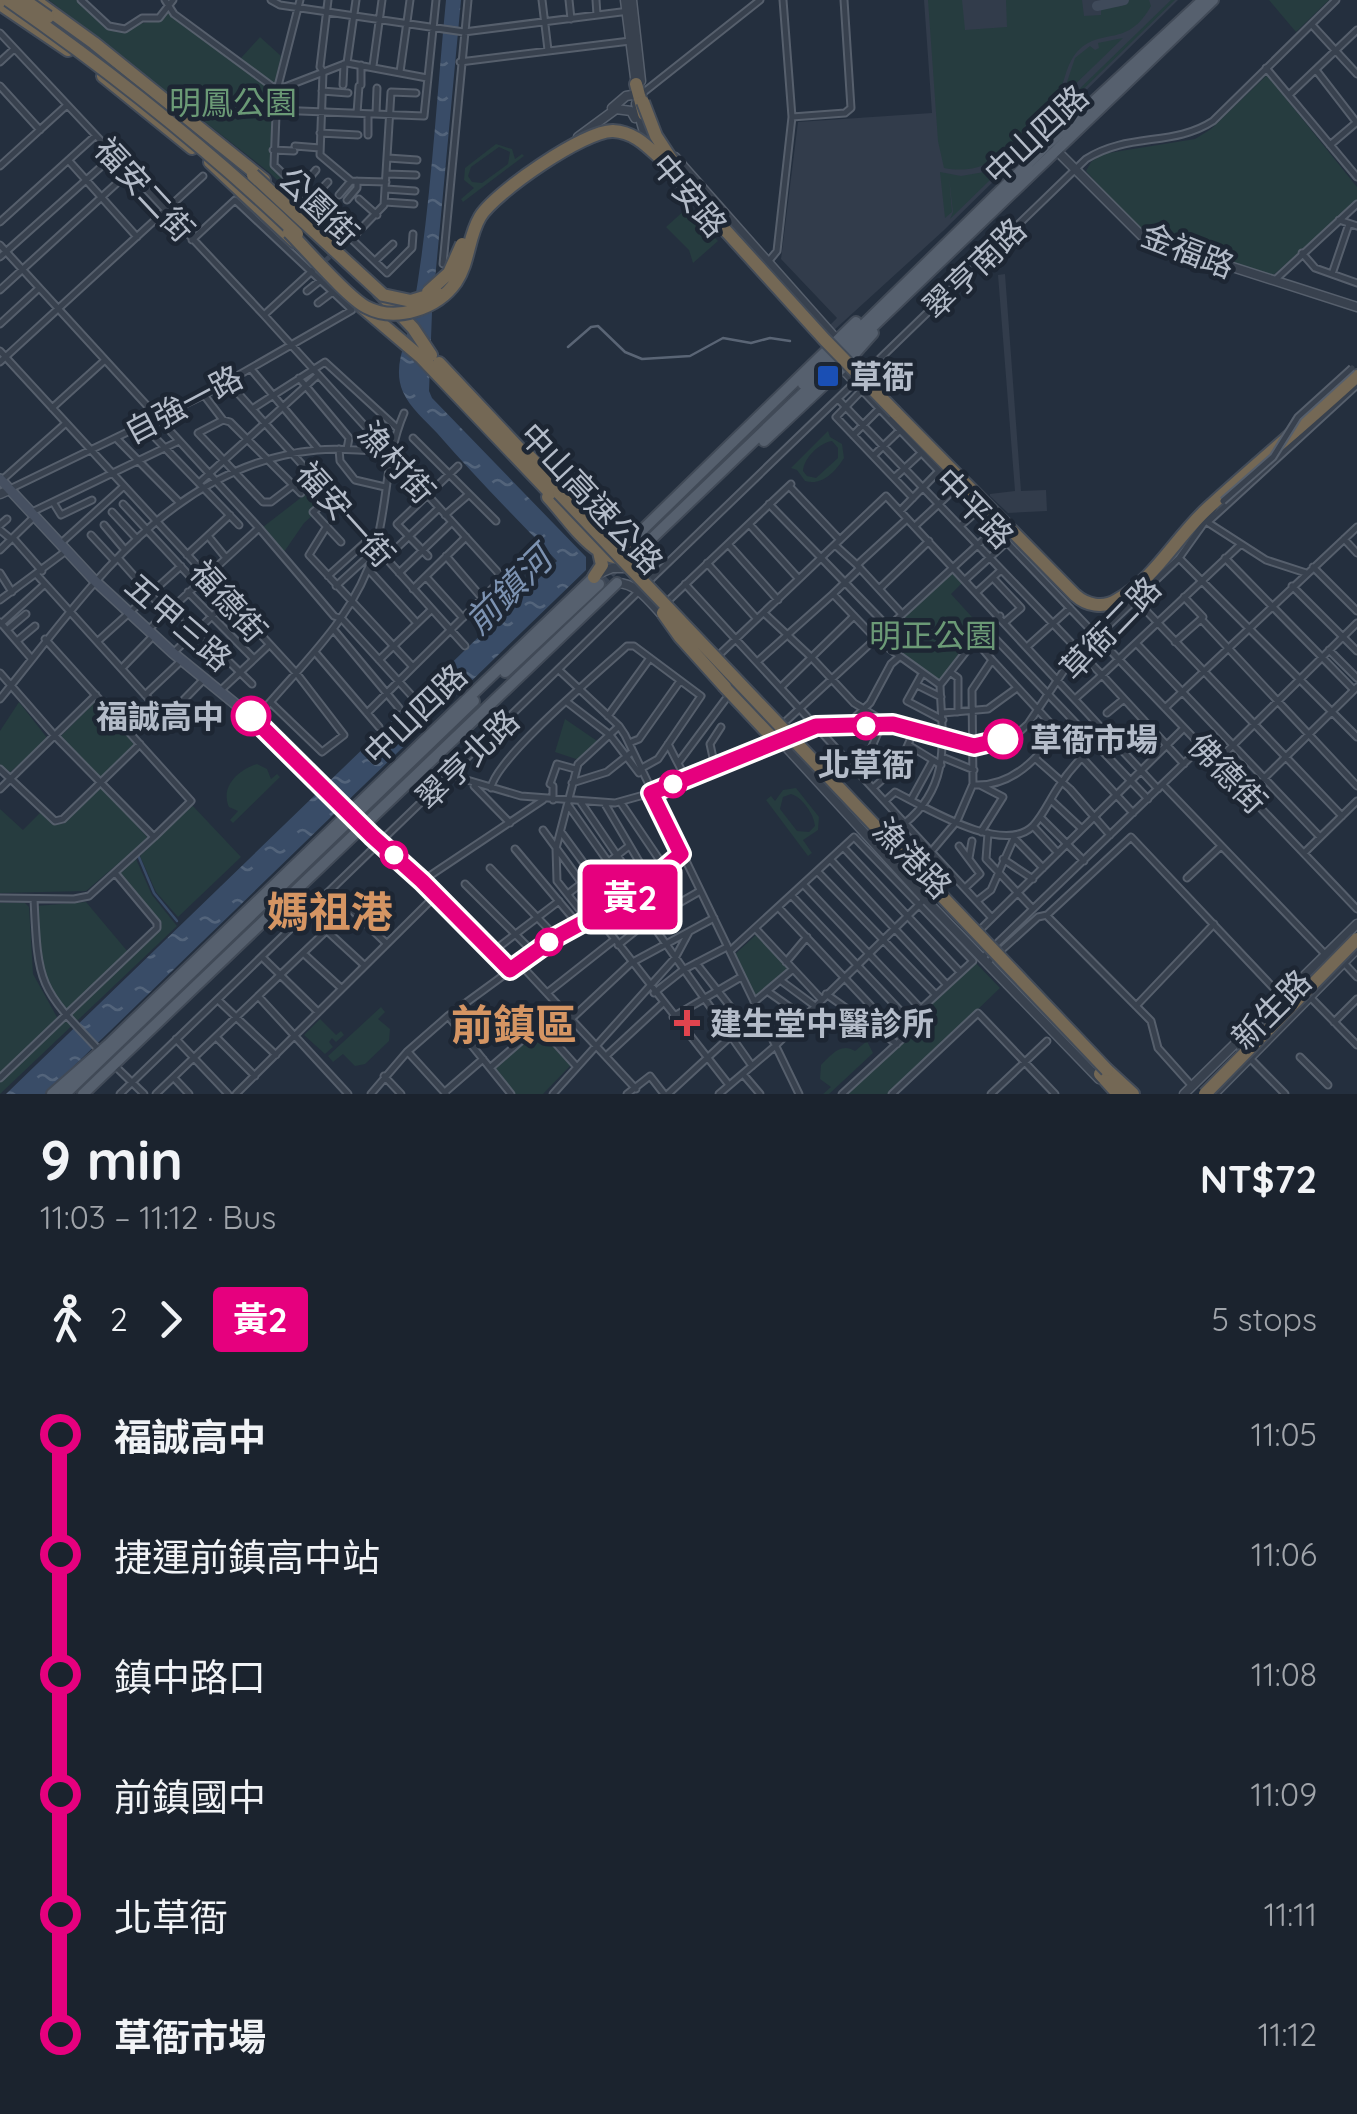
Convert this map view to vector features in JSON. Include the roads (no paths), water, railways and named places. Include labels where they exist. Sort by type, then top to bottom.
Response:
[{"type":"highway","name":"中山高速公路","points":[[8,0],[88,56],[186,134],[427,357]]},
{"type":"highway","name":"中山高速公路","points":[[24,0],[191,129],[289,216],[666,606],[1104,1072]]},
{"type":"highway","points":[[33,0],[184,114],[290,203],[407,322],[427,357]]},
{"type":"highway","points":[[0,2],[87,64],[222,171],[359,308],[386,315],[411,315],[429,310],[448,297],[465,275],[488,205]]},
{"type":"highway","points":[[640,93],[656,136],[672,162],[810,319]]},
{"type":"highway","points":[[184,114],[373,287],[400,300],[416,300],[437,292],[454,276],[474,222],[486,204],[581,137],[594,130],[616,128],[637,134],[652,145],[810,319]]},
{"type":"highway","points":[[359,308],[401,313],[433,303],[459,276],[478,222],[491,204],[584,139],[615,131],[636,137],[1074,594],[1087,603],[1103,604],[1117,600],[1149,573],[1207,509],[1356,369]]},
{"type":"highway","points":[[208,160],[402,343],[427,357]]},
{"type":"highway","points":[[373,287],[405,297],[434,288],[450,273],[468,226],[488,205]]},
{"type":"highway","points":[[504,437],[612,542],[640,546]]},
{"type":"highway","points":[[504,437],[533,481],[600,552],[620,560],[640,546]]},
{"type":"highway","points":[[599,583],[600,552]]},
{"type":"highway","points":[[666,606],[687,622],[782,725],[785,733],[768,733],[725,693],[680,636],[666,606]]},
{"type":"highway","points":[[1197,1093],[1357,936]]},
{"type":"highway","points":[[1104,1072],[1115,1094]]},
{"type":"highway","points":[[1104,1072],[1132,1094]]},
{"type":"main road","name":"中山四路","points":[[844,348],[894,304],[1203,0]]},
{"type":"main road","name":"中山四路","points":[[640,546],[833,359],[918,270],[1213,0]]},
{"type":"main road","name":"中山四路","points":[[640,546],[833,359]]},
{"type":"main road","name":"五甲三路","points":[[1,480],[5,492],[34,514],[94,580],[178,657],[256,720],[376,840]]},
{"type":"main road","name":"中山四路","points":[[353,817],[617,582]]},
{"type":"main road","name":"中山四路","points":[[66,1094],[599,583]]},
{"type":"main road","name":"中山四路","points":[[52,1094],[106,1057]]},
{"type":"main road","name":"中山四路","points":[[80,1094],[106,1057]]},
{"type":"street","points":[[80,0],[110,26],[125,29],[142,18],[160,18],[169,1]]},
{"type":"street","points":[[271,0],[280,5],[300,4],[462,31],[630,11]]},
{"type":"street","points":[[328,0],[320,67],[320,148],[321,157],[357,188],[347,200]]},
{"type":"street","points":[[342,85],[356,0]]},
{"type":"street","points":[[368,134],[378,87],[382,0]]},
{"type":"street","points":[[400,72],[410,0]]},
{"type":"street","points":[[276,110],[424,116],[437,27],[436,0]]},
{"type":"street","points":[[443,264],[462,31],[468,0]]},
{"type":"street","points":[[542,0],[548,50]]},
{"type":"street","points":[[568,0],[571,18]]},
{"type":"street","points":[[596,0],[597,15]]},
{"type":"street","name":"中安路","points":[[628,0],[642,131],[656,160],[792,309]]},
{"type":"street","points":[[488,205],[626,96],[640,93],[760,0]]},
{"type":"street","points":[[768,262],[777,251],[792,117],[783,0]]},
{"type":"street","points":[[792,117],[844,113],[851,108],[844,0]]},
{"type":"street","name":"翠亨南路","points":[[640,590],[1086,159],[1116,144],[1196,132],[1213,121],[1336,0]]},
{"type":"street","points":[[169,1],[174,14],[277,90],[345,64],[428,78]]},
{"type":"street","name":"公園街","points":[[300,4],[277,90],[274,165],[387,272],[412,248],[414,234]]},
{"type":"street","name":"中安路","points":[[630,11],[630,41],[640,93],[660,136],[844,348]]},
{"type":"street","points":[[1311,24],[1357,74]]},
{"type":"street","points":[[1289,95],[1357,30]]},
{"type":"street","name":"福安二街","points":[[0,33],[290,346]]},
{"type":"street","points":[[460,62],[630,41]]},
{"type":"street","points":[[0,62],[14,49]]},
{"type":"street","points":[[357,114],[362,65]]},
{"type":"street","points":[[1266,68],[1357,178]]},
{"type":"street","points":[[1316,70],[1357,123],[1330,145]]},
{"type":"street","points":[[0,86],[40,130]]},
{"type":"street","points":[[322,92],[348,93]]},
{"type":"street","points":[[352,238],[385,202],[390,92],[416,93]]},
{"type":"street","points":[[0,166],[67,106]]},
{"type":"street","points":[[488,205],[616,109],[631,111],[642,131]]},
{"type":"street","points":[[320,133],[358,135]]},
{"type":"street","points":[[0,222],[95,136]]},
{"type":"street","name":"金福路","points":[[1052,146],[1144,240],[1357,306]]},
{"type":"street","points":[[273,150],[320,148]]},
{"type":"street","points":[[0,257],[114,156]]},
{"type":"street","points":[[388,158],[418,160]]},
{"type":"street","points":[[68,160],[137,236]]},
{"type":"street","points":[[300,189],[316,170]]},
{"type":"street","points":[[0,290],[128,172]]},
{"type":"street","points":[[387,174],[416,175]]},
{"type":"street","points":[[2,356],[203,176]]},
{"type":"street","points":[[353,181],[415,190]]},
{"type":"street","points":[[339,195],[353,181]]},
{"type":"street","points":[[312,200],[328,182]]},
{"type":"street","name":"中安路","points":[[802,302],[786,290],[698,196],[854,381]]},
{"type":"street","points":[[359,199],[377,215]]},
{"type":"street","points":[[192,240],[235,200],[334,291],[359,308]]},
{"type":"street","points":[[385,202],[414,204]]},
{"type":"street","points":[[1274,281],[1357,204]]},
{"type":"street","points":[[1332,274],[1353,225],[1339,220]]},
{"type":"street","points":[[375,261],[393,244]]},
{"type":"street","points":[[0,245],[259,528],[334,616],[342,619],[412,696]]},
{"type":"street","points":[[1302,253],[1315,268],[1357,282]]},
{"type":"street","points":[[264,315],[313,270]]},
{"type":"street","points":[[307,291],[322,279]]},
{"type":"street","points":[[0,324],[39,288]]},
{"type":"street","points":[[318,303],[334,291]]},
{"type":"street","name":"自強一路","points":[[5,492],[204,395],[359,308]]},
{"type":"street","name":"漁村街","points":[[290,346],[504,578],[483,599]]},
{"type":"street","points":[[844,348],[854,381]]},
{"type":"street","name":"福德街","points":[[2,356],[297,674],[344,736],[322,752],[271,703]]},
{"type":"street","points":[[52,408],[105,360]]},
{"type":"street","points":[[0,699],[94,580],[306,386],[324,362],[397,428]]},
{"type":"street","points":[[251,369],[319,450]]},
{"type":"street","name":"草衙二路","points":[[1207,522],[1212,511],[1273,457],[1301,414],[1356,369]]},
{"type":"street","points":[[252,410],[299,378],[315,372]]},
{"type":"street","points":[[299,378],[349,438],[347,449]]},
{"type":"street","name":"中平路","points":[[854,381],[1098,637]]},
{"type":"street","name":"福安一街","points":[[228,382],[464,646]]},
{"type":"street","name":"草衙二路","points":[[974,746],[1017,734],[1080,653],[1179,558],[1207,522],[1357,385]]},
{"type":"street","points":[[862,390],[836,417],[913,498]]},
{"type":"street","points":[[204,395],[223,420],[230,422],[300,493]]},
{"type":"street","points":[[838,399],[1184,764]]},
{"type":"street","points":[[853,435],[880,408]]},
{"type":"street","points":[[256,720],[334,630],[368,569],[383,517],[389,452],[404,413]]},
{"type":"street","points":[[223,420],[198,433],[265,503],[292,486]]},
{"type":"street","points":[[1,480],[66,423]]},
{"type":"street","points":[[144,426],[239,525]]},
{"type":"street","points":[[873,456],[900,430]]},
{"type":"street","points":[[414,438],[496,521]]},
{"type":"street","points":[[118,439],[179,502]]},
{"type":"street","points":[[0,550],[34,514],[52,502],[179,441]]},
{"type":"street","points":[[201,485],[234,470],[292,454],[339,449],[389,452]]},
{"type":"street","points":[[339,449],[340,460],[354,480],[385,487]]},
{"type":"street","points":[[894,478],[922,452]]},
{"type":"street","points":[[425,553],[397,524],[458,466]]},
{"type":"street","points":[[900,510],[939,471]]},
{"type":"street","points":[[666,606],[790,485],[902,614]]},
{"type":"street","points":[[0,600],[39,573],[124,486]]},
{"type":"street","points":[[915,526],[956,488]]},
{"type":"street","points":[[445,515],[468,494]]},
{"type":"street","points":[[720,654],[886,496],[1141,770],[1222,845],[1328,957]]},
{"type":"street","points":[[331,497],[314,512],[342,542]]},
{"type":"street","points":[[52,502],[61,515],[92,500]]},
{"type":"street","points":[[123,504],[197,584]]},
{"type":"street","points":[[769,504],[888,627]]},
{"type":"street","points":[[386,558],[439,508]]},
{"type":"street","points":[[960,526],[977,511]]},
{"type":"street","points":[[112,512],[137,539]]},
{"type":"street","points":[[187,555],[230,515]]},
{"type":"street","points":[[757,662],[833,594],[908,518]]},
{"type":"street","points":[[7,519],[0,528],[166,718],[204,679]]},
{"type":"street","points":[[399,572],[425,553],[452,522]]},
{"type":"street","points":[[1207,522],[1266,560],[1306,573]]},
{"type":"street","points":[[749,524],[800,579]]},
{"type":"street","points":[[104,525],[126,550]]},
{"type":"street","points":[[327,526],[310,555],[413,666]]},
{"type":"street","points":[[1166,708],[1357,526]]},
{"type":"street","points":[[122,668],[166,612],[259,528]]},
{"type":"street","points":[[785,733],[800,708],[995,529]]},
{"type":"street","points":[[91,535],[166,612]]},
{"type":"street","points":[[208,536],[226,558]]},
{"type":"street","points":[[414,589],[466,537]]},
{"type":"street","points":[[1344,539],[1357,553]]},
{"type":"street","points":[[328,576],[369,540]]},
{"type":"street","points":[[879,588],[929,542]]},
{"type":"street","points":[[965,580],[1007,542]]},
{"type":"street","points":[[728,544],[778,600]]},
{"type":"street","points":[[1076,698],[1240,545]]},
{"type":"street","points":[[336,586],[375,549]]},
{"type":"street","points":[[446,556],[483,599],[492,619]]},
{"type":"street","points":[[1179,558],[1357,736]]},
{"type":"street","points":[[1225,558],[1356,689],[1248,794]]},
{"type":"street","points":[[707,564],[757,619]]},
{"type":"street","points":[[98,642],[181,566]]},
{"type":"street","points":[[1313,567],[1357,611]]},
{"type":"street","points":[[599,583],[612,568],[638,570],[650,579]]},
{"type":"street","points":[[368,569],[417,623]]},
{"type":"street","points":[[977,592],[1002,570]]},
{"type":"street","points":[[426,576],[462,618]]},
{"type":"street","points":[[1,578],[12,592]]},
{"type":"street","points":[[993,578],[1020,608],[1005,622]]},
{"type":"street","name":"漁港路","points":[[650,579],[666,606],[720,654],[921,901],[1115,1094]]},
{"type":"street","name":"漁港路","points":[[617,582],[640,590],[920,865],[1132,1094]]},
{"type":"street","points":[[3,627],[45,584]]},
{"type":"street","points":[[685,584],[992,918]]},
{"type":"street","points":[[1292,586],[1357,650]]},
{"type":"street","name":"翠亨北路","points":[[120,1094],[332,890],[376,840],[560,671],[640,590]]},
{"type":"street","points":[[188,592],[254,659]]},
{"type":"street","points":[[833,594],[876,638],[940,685]]},
{"type":"street","points":[[1184,597],[1357,786]]},
{"type":"street","points":[[367,713],[483,599]]},
{"type":"street","points":[[146,695],[197,630],[228,600]]},
{"type":"street","points":[[1136,600],[1342,816]]},
{"type":"street","points":[[172,606],[252,684]]},
{"type":"street","points":[[1028,646],[1070,608]]},
{"type":"street","points":[[379,660],[432,609]]},
{"type":"street","points":[[764,613],[863,710],[884,725]]},
{"type":"street","points":[[3,627],[26,614]]},
{"type":"street","points":[[780,687],[854,616]]},
{"type":"street","points":[[905,822],[923,807],[942,761],[940,685],[975,640],[1000,616]]},
{"type":"street","points":[[1176,642],[1201,619]]},
{"type":"street","points":[[1216,762],[1357,623]]},
{"type":"street","points":[[16,641],[35,626]]},
{"type":"street","points":[[3,627],[31,658]]},
{"type":"street","points":[[986,629],[1148,799]]},
{"type":"street","points":[[334,630],[399,708]]},
{"type":"street","name":"佛德街","points":[[1098,637],[1357,910]]},
{"type":"street","points":[[0,898],[82,898],[99,890],[191,801],[45,639]]},
{"type":"street","points":[[975,640],[1133,813]]},
{"type":"street","points":[[1136,643],[1320,837]]},
{"type":"street","points":[[220,691],[269,645]]},
{"type":"street","points":[[492,788],[498,770],[627,646],[634,646],[701,696],[658,759],[640,769]]},
{"type":"street","points":[[1329,650],[1357,678]]},
{"type":"street","points":[[315,652],[379,727]]},
{"type":"street","points":[[847,725],[863,710],[891,664],[900,657]]},
{"type":"street","points":[[608,716],[650,658]]},
{"type":"street","points":[[920,865],[956,821],[976,785],[973,687],[992,660]]},
{"type":"street","points":[[560,671],[620,726],[630,755],[644,778]]},
{"type":"street","points":[[950,672],[958,678],[958,712]]},
{"type":"street","points":[[0,673],[100,784],[154,837]]},
{"type":"street","points":[[922,673],[905,705],[943,716],[996,705],[1018,688]]},
{"type":"street","points":[[629,743],[639,739],[680,680]]},
{"type":"street","points":[[916,685],[941,697]]},
{"type":"street","points":[[678,763],[725,693]]},
{"type":"street","points":[[0,789],[96,695]]},
{"type":"street","points":[[1107,713],[1124,699]]},
{"type":"street","points":[[567,702],[610,735],[640,769],[799,1094]]},
{"type":"street","points":[[854,767],[870,752],[884,725]]},
{"type":"street","points":[[450,775],[520,796],[605,804],[651,793],[785,733],[816,726],[884,725],[974,746]]},
{"type":"street","points":[[587,919],[554,872],[556,848],[576,769],[588,752],[620,726]]},
{"type":"street","points":[[716,767],[710,744],[721,727]]},
{"type":"street","points":[[981,929],[1184,728]]},
{"type":"street","points":[[873,788],[899,765],[914,730]]},
{"type":"street","points":[[976,785],[1011,777],[1036,759],[1060,730]]},
{"type":"street","points":[[991,890],[1014,837],[1032,826],[1061,782],[1108,734]]},
{"type":"street","points":[[0,769],[55,821],[63,819],[140,744]]},
{"type":"street","points":[[668,744],[686,779]]},
{"type":"street","points":[[909,746],[934,760],[974,770]]},
{"type":"street","points":[[998,948],[1033,909],[1202,746]]},
{"type":"street","points":[[572,784],[607,772],[630,755]]},
{"type":"street","points":[[1036,759],[1110,835]]},
{"type":"street","points":[[911,800],[934,760]]},
{"type":"street","points":[[552,800],[550,784],[556,764],[576,769]]},
{"type":"street","points":[[472,784],[510,822]]},
{"type":"street","points":[[976,785],[1003,797],[985,833],[986,856],[1033,909]]},
{"type":"street","points":[[885,801],[894,792],[985,833],[1014,837],[1043,868]]},
{"type":"street","points":[[520,796],[525,812]]},
{"type":"street","points":[[422,881],[543,800]]},
{"type":"street","points":[[1050,800],[1082,829]]},
{"type":"street","points":[[580,801],[640,889]]},
{"type":"street","points":[[1304,853],[1357,801]]},
{"type":"street","points":[[568,802],[752,1066]]},
{"type":"street","points":[[621,802],[664,868]]},
{"type":"street","points":[[605,804],[650,880]]},
{"type":"street","points":[[1040,817],[1084,861]]},
{"type":"street","points":[[1032,826],[1058,853]]},
{"type":"street","points":[[543,830],[582,883],[631,963],[729,1085]]},
{"type":"street","points":[[561,832],[615,906]]},
{"type":"street","points":[[654,993],[683,970],[729,948],[755,928],[854,837],[921,901]]},
{"type":"street","points":[[897,1031],[960,972],[1046,915],[1131,837],[1284,998]]},
{"type":"street","points":[[376,840],[510,970]]},
{"type":"street","points":[[969,858],[972,841]]},
{"type":"street","points":[[1188,878],[1222,845]]},
{"type":"street","points":[[568,894],[629,846]]},
{"type":"street","points":[[958,846],[980,874]]},
{"type":"street","points":[[843,847],[960,972]]},
{"type":"street","points":[[515,849],[578,924]]},
{"type":"street","points":[[371,1094],[384,1076],[448,1016],[556,937],[633,895],[681,854]]},
{"type":"street","points":[[830,859],[947,985]]},
{"type":"street","points":[[1003,859],[1032,878]]},
{"type":"street","points":[[965,888],[992,866]]},
{"type":"street","points":[[490,868],[556,937]]},
{"type":"street","points":[[817,871],[936,995]]},
{"type":"street","points":[[0,1078],[157,928],[157,923],[116,874]]},
{"type":"street","points":[[977,902],[1004,880]]},
{"type":"street","points":[[465,884],[534,953]]},
{"type":"street","points":[[803,884],[921,1009]]},
{"type":"street","points":[[720,1094],[776,1045],[939,886]]},
{"type":"street","points":[[332,890],[386,942]]},
{"type":"street","points":[[547,993],[616,942],[700,891]]},
{"type":"street","points":[[791,895],[910,1020]]},
{"type":"street","points":[[176,1039],[232,1094],[436,896]]},
{"type":"street","points":[[34,898],[39,973],[50,996],[144,1094]]},
{"type":"street","points":[[492,952],[559,900]]},
{"type":"street","points":[[778,906],[897,1031],[899,1042]]},
{"type":"street","points":[[156,1094],[349,909]]},
{"type":"street","points":[[1046,915],[1153,1024],[1158,1048],[1197,1093]]},
{"type":"street","points":[[577,1067],[551,1038],[631,963],[714,918]]},
{"type":"street","points":[[1136,1006],[1214,924]]},
{"type":"street","points":[[755,928],[824,997],[899,1042]]},
{"type":"street","points":[[326,930],[364,965]]},
{"type":"street","points":[[553,1094],[675,958],[688,932]]},
{"type":"street","name":"新生路","points":[[1238,1046],[1328,957],[1357,936]]},
{"type":"street","name":"新生路","points":[[1197,1093],[1250,1058],[1344,963],[1357,936]]},
{"type":"street","points":[[786,962],[807,937]]},
{"type":"street","points":[[302,952],[341,988]]},
{"type":"street","points":[[263,958],[318,1012]]},
{"type":"street","points":[[696,963],[746,1028]]},
{"type":"street","points":[[1344,963],[1357,977]]},
{"type":"street","points":[[520,964],[606,1056],[633,1092],[650,1076],[666,1094],[730,1036],[763,1020]]},
{"type":"street","points":[[754,1002],[793,969]]},
{"type":"street","points":[[673,1017],[741,977]]},
{"type":"street","points":[[780,980],[815,1006]]},
{"type":"street","points":[[1298,986],[1357,1045]]},
{"type":"street","name":"新生路","points":[[1197,1093],[1298,986]]},
{"type":"street","points":[[767,991],[804,1017]]},
{"type":"street","points":[[258,996],[345,1091],[337,1094]]},
{"type":"street","points":[[1334,1022],[1357,999]]},
{"type":"street","points":[[218,1000],[276,1055]]},
{"type":"street","points":[[606,1056],[662,1004]]},
{"type":"street","points":[[490,1068],[560,1007]]},
{"type":"street","points":[[893,1094],[978,1013],[1055,1094]]},
{"type":"street","points":[[448,1016],[511,1094]]},
{"type":"street","points":[[216,1037],[254,1076]]},
{"type":"street","points":[[842,1094],[899,1042]]},
{"type":"street","points":[[991,1094],[1046,1042]]},
{"type":"street","points":[[1238,1046],[1285,1094]]},
{"type":"street","points":[[408,1052],[446,1093],[483,1060]]},
{"type":"street","points":[[1300,1057],[1328,1085]]},
{"type":"street","points":[[743,1074],[760,1094]]},
{"type":"street","points":[[384,1076],[401,1094]]},
{"type":"street","points":[[174,1078],[189,1094]]},
{"type":"water","name":"前鎮河","points":[[446,0],[461,0],[432,312],[429,391],[586,557],[586,570],[45,1094],[6,1094],[557,561],[414,409],[400,382],[400,362],[413,311],[424,234]]},
{"type":"waterway","points":[[138,855],[154,893],[177,921]]},
{"type":"tunnel","points":[[320,265],[352,238]]},
{"type":"tunnel","points":[[599,584],[642,542]]},
{"type":"tram line","points":[[568,347],[591,327],[598,326],[625,352],[642,359],[690,356],[723,338],[751,343],[770,338],[790,341]]},
{"type":"place","name":"草衙","points":[[828,376]]},
{"type":"place","name":"福誠高中","points":[[251,716]]},
{"type":"place","name":"北草衙","points":[[866,726]]},
{"type":"place","name":"草衙市場","points":[[1003,739]]},
{"type":"place","name":"建生堂中醫診所","points":[[687,1023]]},
{"type":"district","name":"媽祖港","points":[[330,911]]},
{"type":"district","name":"前鎮區","points":[[514,1024]]},
{"type":"park label","name":"明鳳公園","points":[[233,102]]},
{"type":"park label","name":"明正公園","points":[[933,635]]}]
